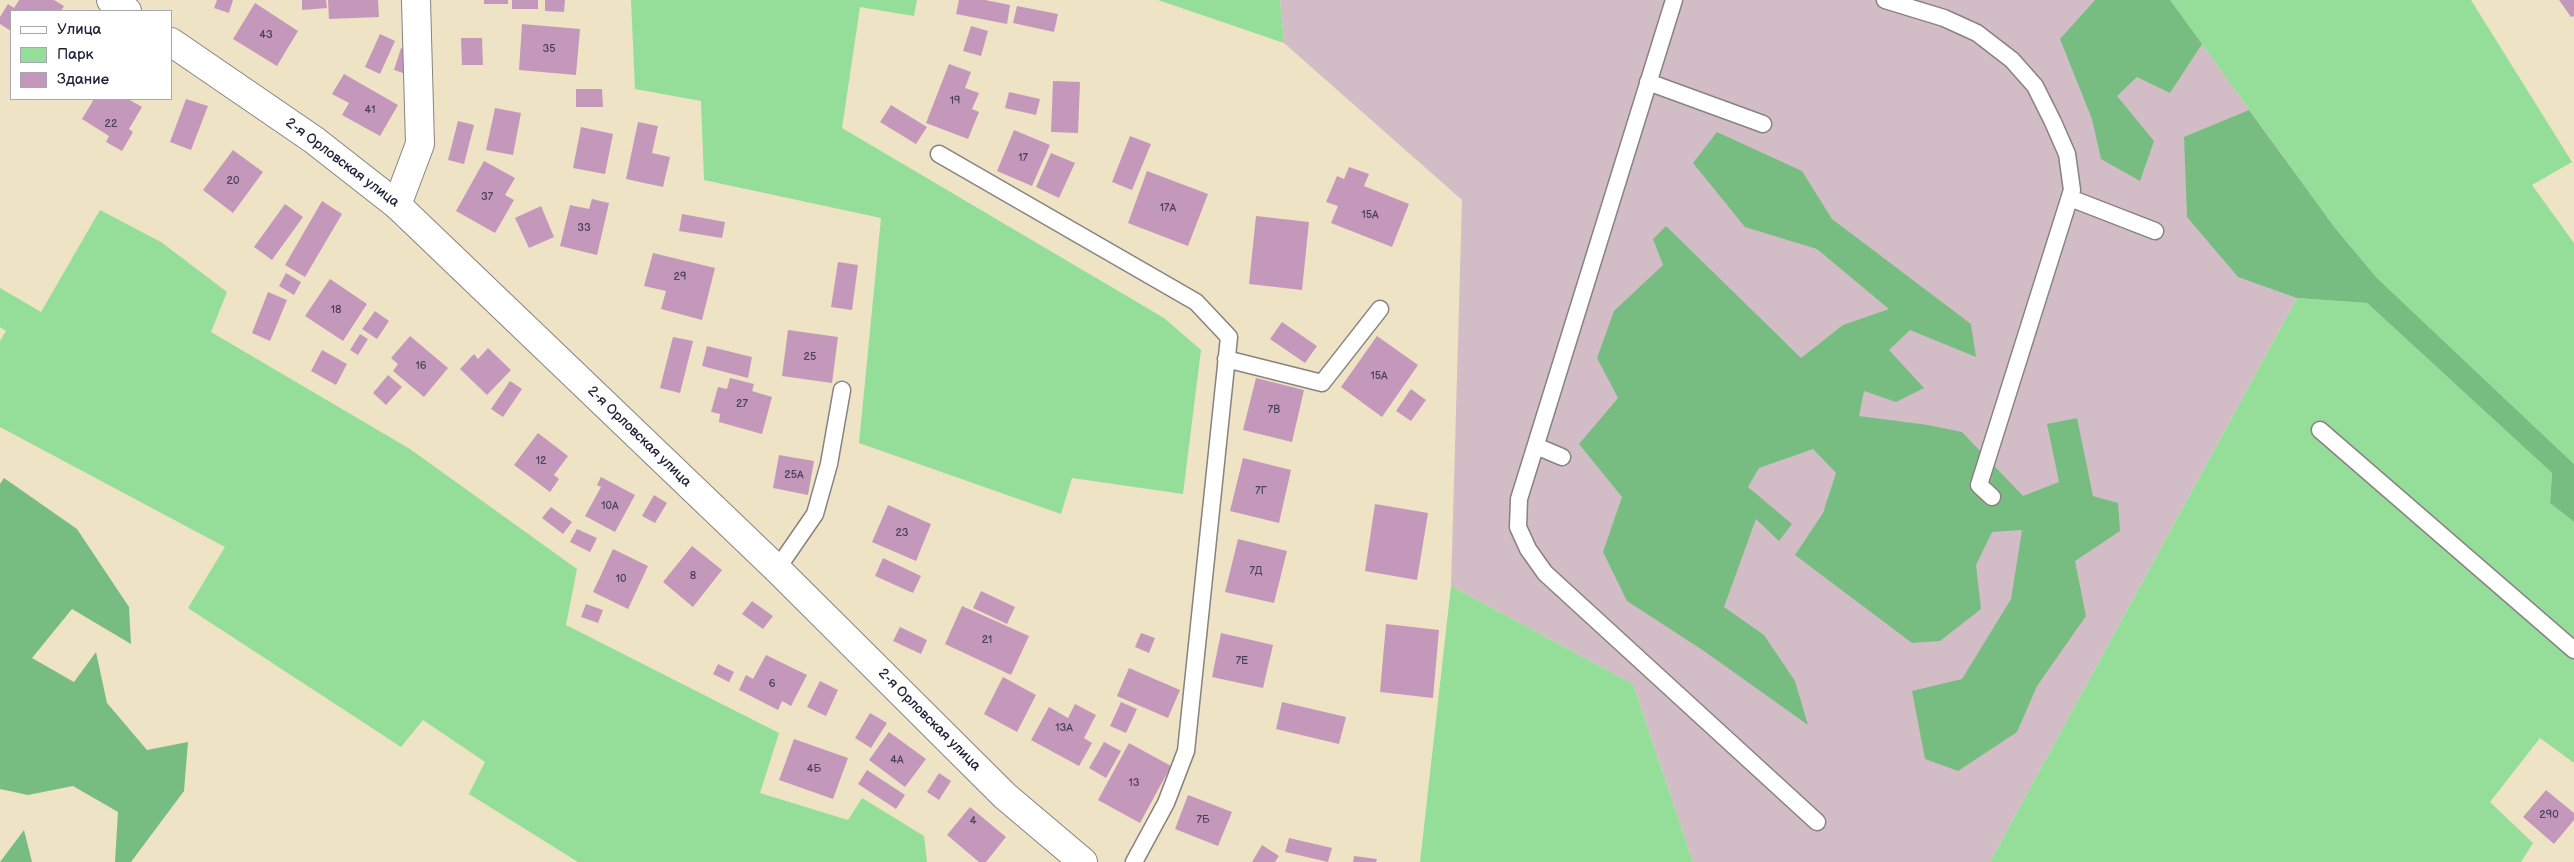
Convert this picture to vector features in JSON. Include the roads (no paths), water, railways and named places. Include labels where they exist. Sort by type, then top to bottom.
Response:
[{"type":"street","points":[[111,0],[126,10]]},
{"type":"street","points":[[398,205],[420,144],[416,0]]},
{"type":"street","name":"2-я Орловская улица","points":[[172,43],[314,140],[398,205],[777,569],[1004,796],[1083,862]]},
{"type":"lane","points":[[1674,0],[1519,499],[1518,527],[1528,549],[1545,573],[1817,822]]},
{"type":"lane","points":[[1885,0],[1944,18],[1977,33],[2012,60],[2035,86],[2067,154],[2072,190],[2070,198],[1979,485],[1992,497]]},
{"type":"lane","points":[[1648,82],[1763,124]]},
{"type":"lane","points":[[939,154],[1196,302],[1228,337],[1186,751],[1166,803],[1134,862]]},
{"type":"lane","points":[[2070,198],[2155,231]]},
{"type":"lane","points":[[1226,359],[1322,383],[1380,309]]},
{"type":"lane","points":[[777,569],[815,514],[829,464],[842,390]]},
{"type":"lane","points":[[2320,430],[2574,650]]},
{"type":"lane","points":[[1536,446],[1562,457]]}]
